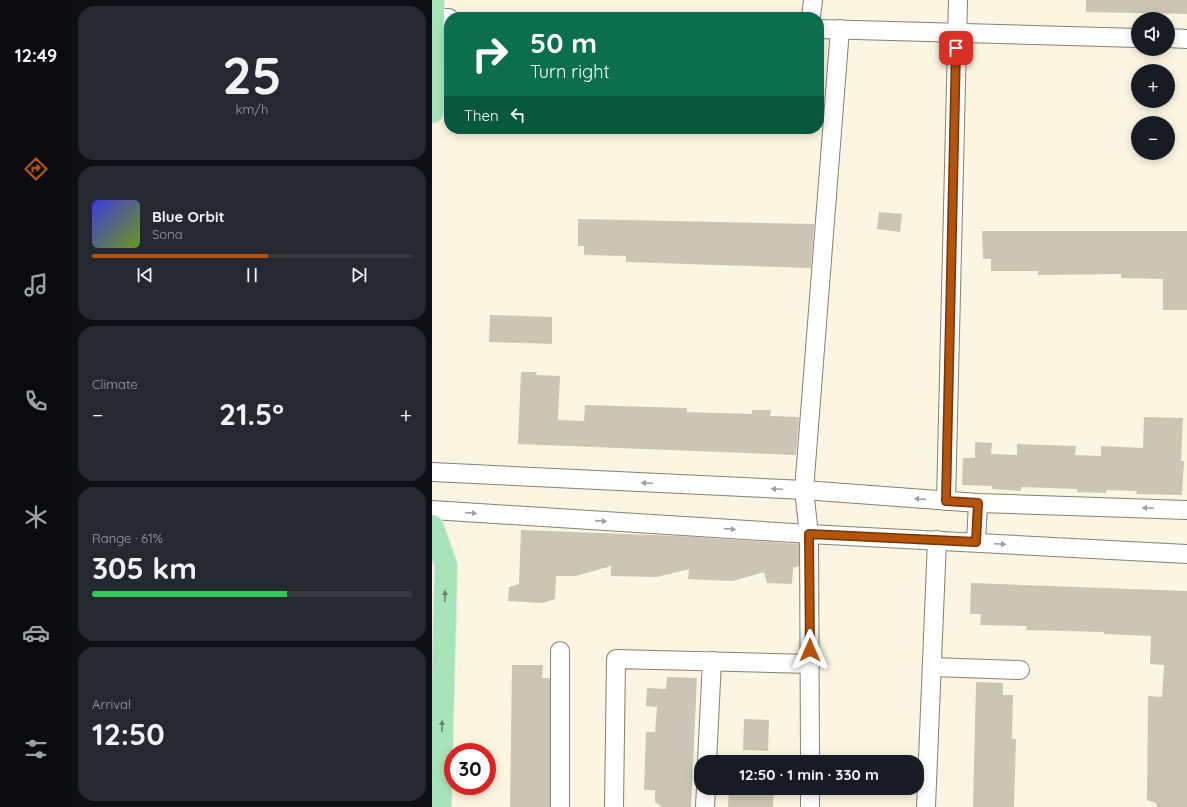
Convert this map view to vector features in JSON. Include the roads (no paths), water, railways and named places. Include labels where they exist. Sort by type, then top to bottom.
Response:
[{"type":"main road","points":[[432,112],[438,12]]},
{"type":"main road","points":[[432,526],[446,565],[440,807]]},
{"type":"street","points":[[812,12],[813,0]]},
{"type":"street","points":[[946,501],[958,0]]},
{"type":"street","points":[[824,29],[1131,38]]},
{"type":"street","points":[[810,755],[809,534],[804,490],[840,29]]},
{"type":"street","points":[[1175,38],[1187,39]]},
{"type":"street","points":[[432,472],[804,490],[978,503],[1187,510]]},
{"type":"street","points":[[976,542],[978,503]]},
{"type":"street","points":[[432,510],[809,534],[1187,554]]},
{"type":"street","points":[[926,807],[937,540]]},
{"type":"street","points":[[560,651],[560,807]]},
{"type":"street","points":[[614,807],[616,659],[810,664]]},
{"type":"street","points":[[707,755],[712,661]]},
{"type":"street","points":[[932,667],[1020,670]]},
{"type":"street","points":[[705,807],[706,795]]},
{"type":"street","points":[[810,795],[810,807]]}]
